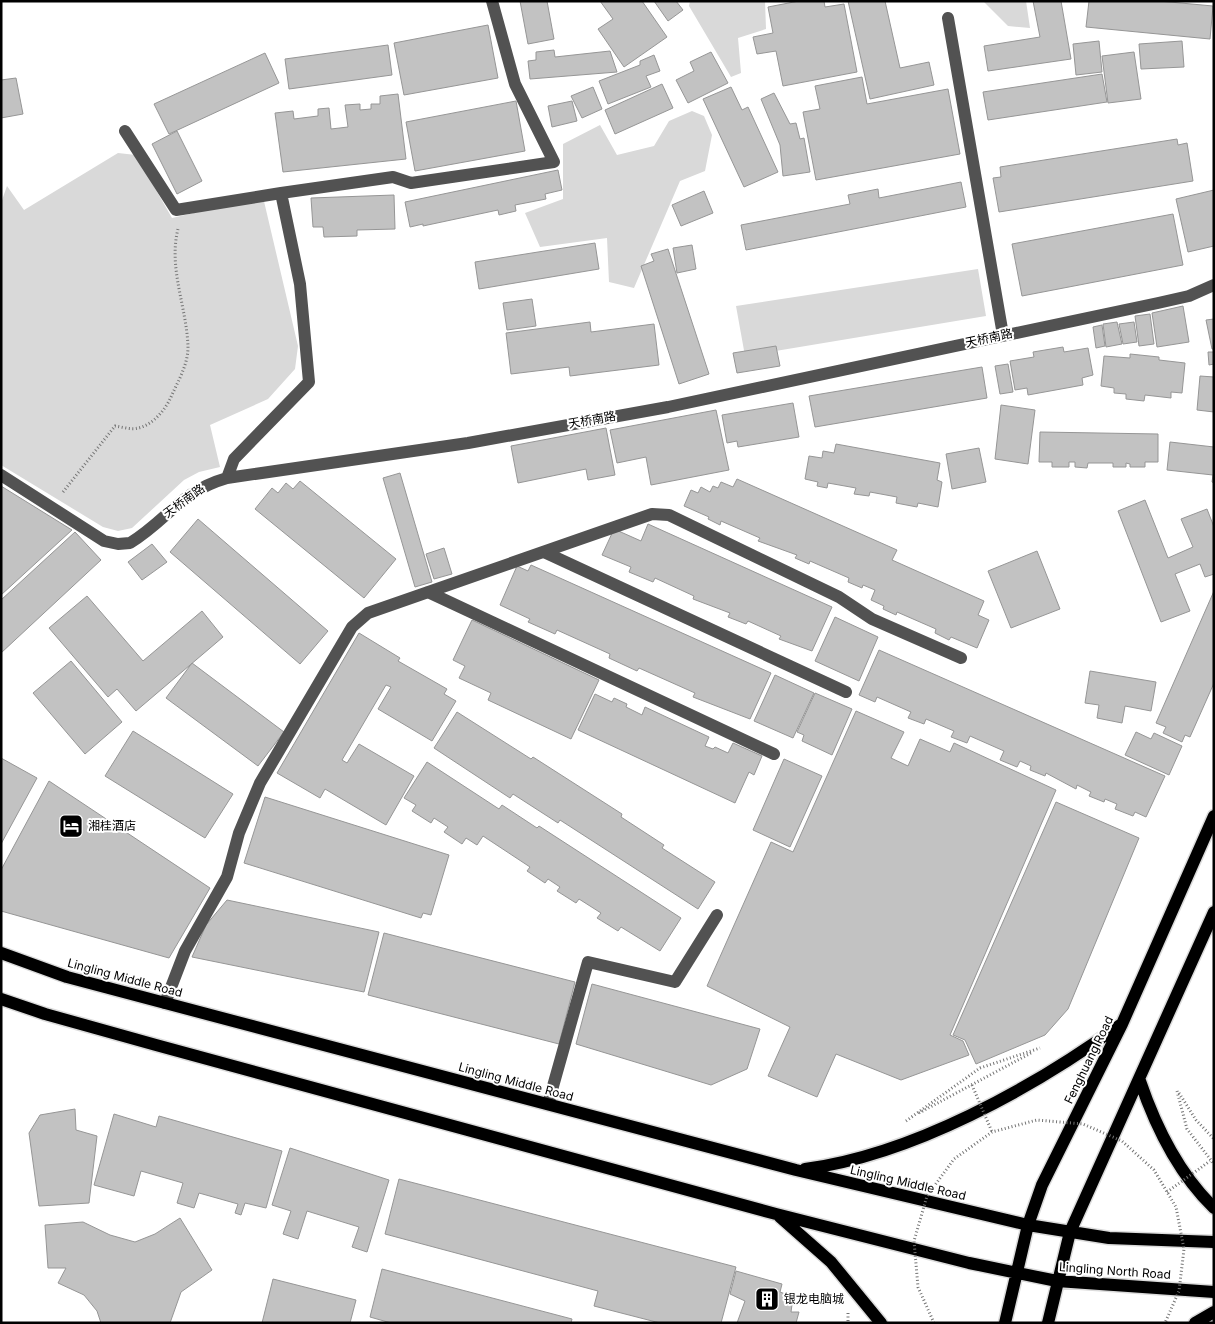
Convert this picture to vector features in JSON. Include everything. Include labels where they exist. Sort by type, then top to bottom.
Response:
[{"type":"main road","name":"Fenghuang Road","points":[[1005,1323],[1028,1225],[1042,1185],[1122,1024],[1214,816]]},
{"type":"main road","points":[[1048,1323],[1056,1281],[1070,1232],[1212,919]]},
{"type":"main road","name":"Lingling Middle Road","points":[[1,953],[67,977],[165,1003],[796,1170],[1028,1225]]},
{"type":"main road","points":[[1,999],[45,1014],[156,1045],[776,1214],[1015,1274]]},
{"type":"main road","points":[[796,1170],[833,1165],[893,1147],[935,1130],[1018,1090],[1079,1054],[1122,1024]]},
{"type":"main road","points":[[1140,1081],[1150,1110],[1182,1171],[1214,1208]]},
{"type":"main road","points":[[776,1214],[830,1262],[881,1323]]},
{"type":"main road","points":[[1028,1225],[1109,1238],[1214,1242]]},
{"type":"main road","name":"Lingling North Road","points":[[1015,1274],[1056,1281],[1214,1292]]},
{"type":"main road","points":[[1195,1323],[1214,1312]]},
{"type":"street","points":[[125,131],[176,210],[393,177],[411,183],[554,162],[515,84],[492,1]]},
{"type":"street","points":[[948,18],[1003,335]]},
{"type":"street","points":[[228,478],[234,459],[310,382],[300,284],[281,193]]},
{"type":"street","name":"天桥南路","points":[[1,475],[104,541],[118,544],[130,543],[189,494],[207,484],[228,478],[468,443],[668,406],[1189,296],[1214,285]]},
{"type":"street","points":[[165,1003],[185,951],[227,876],[239,833],[260,783],[352,627],[368,613],[652,514],[669,515],[839,597],[872,619],[961,658]]},
{"type":"street","points":[[544,552],[846,692]]},
{"type":"street","points":[[428,592],[774,754]]},
{"type":"street","points":[[548,1104],[588,962],[675,982],[717,915]]},
{"type":"path","points":[[51,507],[115,426],[138,428],[155,419],[169,401],[184,370],[188,348],[176,263],[176,239],[184,209]]},
{"type":"path","points":[[893,1147],[906,1119],[980,1068],[1040,1048],[906,1119]]},
{"type":"path","points":[[972,1085],[992,1132]]},
{"type":"path","points":[[1167,1192],[1212,1163],[1187,1129],[1177,1091],[1196,1120],[1214,1139]]},
{"type":"path","points":[[934,1323],[918,1287],[914,1241],[927,1196],[954,1158],[992,1132],[1037,1120],[1083,1124],[1122,1142],[1154,1170],[1176,1207],[1184,1249],[1180,1291],[1165,1323]]},
{"type":"shaded area","points":[[690,1],[765,1],[766,29],[738,38],[741,73],[731,77],[689,6]]},
{"type":"shaded area","points":[[983,1],[1026,1],[1030,28],[1008,26]]},
{"type":"shaded area","points":[[692,111],[704,116],[712,135],[705,171],[680,181],[634,288],[609,282],[607,238],[540,247],[525,213],[563,199],[563,144],[600,125],[617,155],[654,146],[669,121]]},
{"type":"shaded area","points":[[118,153],[136,155],[172,218],[263,197],[298,346],[295,369],[268,399],[210,425],[220,467],[199,472],[184,480],[132,528],[118,531],[103,527],[1,465],[1,203],[7,186],[24,210]]},
{"type":"shaded area","points":[[978,269],[986,316],[745,356],[736,306]]},
{"type":"building","points":[[520,1],[547,1],[554,39],[528,44]]},
{"type":"building","points":[[600,1],[642,1],[667,37],[624,67],[598,29],[613,19]]},
{"type":"building","points":[[654,1],[676,1],[683,10],[668,21]]},
{"type":"building","points":[[799,1],[824,1],[825,7],[844,4],[857,72],[783,86],[776,51],[757,54],[753,37],[773,33],[768,7]]},
{"type":"building","points":[[848,1],[885,1],[900,68],[929,62],[934,85],[870,99]]},
{"type":"building","points":[[1033,1],[1061,1],[1071,59],[988,71],[984,46],[1040,37]]},
{"type":"building","points":[[1089,1],[1159,1],[1213,6],[1210,39],[1086,27]]},
{"type":"building","points":[[488,25],[498,78],[404,95],[394,43]]},
{"type":"building","points":[[1099,41],[1102,72],[1076,75],[1073,44]]},
{"type":"building","points":[[1182,41],[1184,67],[1141,69],[1139,44]]},
{"type":"building","points":[[388,45],[392,75],[289,89],[285,59]]},
{"type":"building","points":[[554,50],[555,57],[610,51],[617,72],[530,79],[528,61],[536,60],[536,52]]},
{"type":"building","points":[[711,52],[728,83],[688,103],[676,80],[694,71],[690,62]]},
{"type":"building","points":[[1134,52],[1141,99],[1108,103],[1102,56]]},
{"type":"building","points":[[265,53],[279,83],[169,134],[154,104]]},
{"type":"building","points":[[654,55],[660,71],[646,76],[651,87],[608,104],[599,81],[640,65],[640,61]]},
{"type":"building","points":[[1102,74],[1107,102],[988,120],[983,92]]},
{"type":"building","points":[[862,77],[867,104],[948,89],[960,154],[816,180],[803,112],[820,109],[815,86]]},
{"type":"building","points":[[16,78],[23,114],[1,118],[1,80]]},
{"type":"building","points":[[662,84],[673,108],[615,134],[605,110]]},
{"type":"building","points":[[593,87],[602,109],[582,118],[571,96]]},
{"type":"building","points":[[731,87],[742,110],[748,107],[778,172],[744,187],[703,99]]},
{"type":"building","points":[[774,93],[790,124],[796,123],[800,139],[804,138],[810,172],[783,176],[780,145],[761,99]]},
{"type":"building","points":[[398,94],[406,159],[283,172],[275,113],[293,111],[294,119],[318,116],[318,109],[329,108],[331,129],[348,127],[345,105],[360,104],[360,110],[371,109],[371,104],[380,104],[380,96]]},
{"type":"building","points":[[516,101],[525,151],[415,171],[406,122]]},
{"type":"building","points":[[572,101],[577,121],[552,127],[548,106]]},
{"type":"building","points":[[177,131],[202,181],[177,194],[152,144]]},
{"type":"building","points":[[1177,139],[1178,145],[1187,143],[1193,181],[999,212],[993,178],[1001,177],[1000,167]]},
{"type":"building","points":[[558,170],[562,190],[545,194],[546,199],[515,205],[516,211],[499,215],[498,210],[410,227],[405,202]]},
{"type":"building","points":[[961,182],[966,207],[746,250],[741,225],[850,204],[848,195],[878,189],[879,198]]},
{"type":"building","points":[[1214,190],[1214,246],[1188,252],[1176,199]]},
{"type":"building","points":[[704,191],[713,213],[681,226],[672,205]]},
{"type":"building","points":[[394,195],[395,229],[357,230],[357,236],[324,237],[323,227],[313,227],[311,198]]},
{"type":"building","points":[[1173,214],[1183,265],[1022,296],[1012,244]]},
{"type":"building","points":[[595,243],[599,269],[479,289],[475,262]]},
{"type":"building","points":[[692,245],[696,269],[677,273],[673,248]]},
{"type":"building","points":[[668,249],[709,374],[679,384],[641,266],[654,261],[651,254]]},
{"type":"building","points":[[532,299],[536,326],[507,330],[503,303]]},
{"type":"building","points":[[1183,306],[1189,342],[1157,347],[1152,313]]},
{"type":"building","points":[[1150,314],[1154,344],[1139,346],[1135,316]]},
{"type":"building","points":[[1214,319],[1214,349],[1212,349],[1206,320]]},
{"type":"building","points":[[590,322],[591,332],[654,324],[659,365],[570,376],[569,367],[511,374],[506,333]]},
{"type":"building","points":[[1117,322],[1122,344],[1106,347],[1103,324]]},
{"type":"building","points":[[1134,322],[1137,342],[1123,344],[1119,324]]},
{"type":"building","points":[[1102,325],[1105,346],[1096,348],[1093,327]]},
{"type":"building","points":[[776,346],[780,366],[737,373],[733,353]]},
{"type":"building","points":[[1063,347],[1064,352],[1088,348],[1093,375],[1082,378],[1083,385],[1028,395],[1027,388],[1015,390],[1010,361],[1034,357],[1033,352]]},
{"type":"building","points":[[1208,352],[1214,352],[1214,364],[1209,365]]},
{"type":"building","points":[[1130,354],[1159,357],[1159,360],[1185,363],[1182,393],[1171,392],[1171,398],[1145,395],[1144,401],[1126,399],[1126,394],[1114,393],[1114,388],[1101,386],[1104,356],[1130,358]]},
{"type":"building","points":[[1008,364],[1013,392],[1000,394],[995,366]]},
{"type":"building","points":[[982,367],[987,398],[815,427],[809,396]]},
{"type":"building","points":[[1200,376],[1214,377],[1214,412],[1197,410]]},
{"type":"building","points":[[793,403],[799,437],[738,447],[737,441],[727,443],[722,415]]},
{"type":"building","points":[[1001,405],[1035,410],[1028,464],[995,459]]},
{"type":"building","points":[[716,410],[729,470],[651,485],[646,457],[617,463],[610,430]]},
{"type":"building","points":[[606,428],[615,475],[588,480],[586,469],[518,483],[511,446]]},
{"type":"building","points":[[1040,432],[1158,434],[1158,462],[1145,462],[1145,467],[1130,467],[1130,464],[1126,463],[1126,467],[1113,467],[1113,463],[1088,463],[1087,468],[1075,467],[1075,462],[1069,462],[1069,467],[1052,467],[1052,462],[1039,462]]},
{"type":"building","points":[[1170,442],[1214,447],[1214,483],[1212,482],[1213,475],[1167,470]]},
{"type":"building","points":[[836,444],[940,463],[937,480],[942,482],[938,507],[918,503],[917,507],[896,503],[897,497],[870,492],[869,496],[854,494],[856,488],[828,483],[827,488],[817,486],[818,482],[805,479],[809,456],[822,458],[823,451],[834,453]]},
{"type":"building","points":[[979,448],[986,482],[952,489],[946,454]]},
{"type":"building","points":[[400,473],[432,582],[415,587],[383,478]]},
{"type":"building","points":[[737,479],[897,550],[892,560],[984,601],[978,615],[989,620],[977,648],[951,637],[949,640],[935,633],[936,629],[897,612],[896,615],[883,609],[884,606],[871,600],[875,590],[863,585],[862,588],[848,582],[849,578],[810,561],[809,564],[795,558],[797,555],[758,541],[760,538],[721,521],[720,525],[708,519],[709,517],[684,506],[691,490],[698,493],[701,487],[710,492],[713,486],[718,488],[721,482],[733,487]]},
{"type":"building","points":[[300,481],[396,559],[364,598],[255,509],[272,488],[278,493],[286,483],[293,489]]},
{"type":"building","points":[[1,486],[72,530],[1,595]]},
{"type":"building","points":[[1145,500],[1168,558],[1193,547],[1181,519],[1207,509],[1214,527],[1214,574],[1205,577],[1200,564],[1175,574],[1190,611],[1161,622],[1118,511]]},
{"type":"building","points":[[198,519],[328,631],[300,664],[170,552]]},
{"type":"building","points":[[648,524],[832,607],[812,651],[779,639],[781,636],[748,621],[746,624],[728,617],[730,613],[693,599],[694,596],[655,578],[653,582],[629,572],[631,567],[602,555],[614,529],[641,541]]},
{"type":"building","points":[[75,532],[101,560],[1,653],[1,600]]},
{"type":"building","points":[[152,544],[167,562],[142,580],[128,562]]},
{"type":"building","points":[[444,548],[452,574],[434,579],[426,554]]},
{"type":"building","points":[[1037,551],[1060,609],[1011,628],[988,571]]},
{"type":"building","points":[[531,565],[771,673],[750,719],[693,697],[695,693],[639,668],[637,671],[609,658],[610,654],[557,630],[555,634],[528,622],[530,619],[500,605],[517,566],[528,571]]},
{"type":"building","points":[[1214,591],[1214,683],[1190,737],[1185,735],[1182,742],[1163,733],[1166,727],[1156,723]]},
{"type":"building","points":[[87,596],[143,661],[202,611],[223,637],[136,711],[117,689],[108,697],[49,628]]},
{"type":"building","points":[[835,617],[878,637],[859,681],[815,661]]},
{"type":"building","points":[[472,620],[599,680],[571,739],[488,700],[491,693],[459,678],[465,666],[453,660]]},
{"type":"building","points":[[359,633],[400,658],[398,661],[447,689],[444,694],[456,701],[432,741],[378,709],[391,687],[386,685],[342,760],[347,763],[359,744],[414,776],[386,825],[325,789],[320,798],[277,773]]},
{"type":"building","points":[[879,650],[1165,776],[1146,817],[1135,812],[1133,816],[1115,809],[1117,804],[1105,799],[1104,802],[1089,796],[1091,792],[1077,785],[1076,789],[1046,773],[1045,776],[1030,770],[1031,766],[1020,761],[1017,767],[1000,760],[1004,751],[970,736],[967,743],[951,737],[954,731],[926,719],[924,724],[908,718],[911,712],[877,697],[875,702],[859,695]]},
{"type":"building","points":[[71,661],[122,722],[85,754],[33,693]]},
{"type":"building","points":[[192,663],[284,732],[258,766],[166,698]]},
{"type":"building","points":[[1090,671],[1156,682],[1151,711],[1125,706],[1122,723],[1097,718],[1099,705],[1085,703]]},
{"type":"building","points":[[775,675],[814,693],[793,738],[754,721]]},
{"type":"building","points":[[815,693],[852,709],[832,755],[802,741],[804,735],[797,732]]},
{"type":"building","points":[[595,694],[612,702],[614,698],[627,704],[626,707],[642,715],[645,707],[709,737],[705,746],[713,749],[715,747],[728,753],[733,743],[762,756],[754,775],[749,772],[735,803],[578,730]]},
{"type":"building","points":[[856,711],[904,732],[891,758],[908,766],[920,739],[950,752],[954,743],[1056,790],[950,1035],[963,1041],[969,1055],[901,1080],[836,1054],[817,1097],[768,1076],[790,1027],[707,986],[771,842],[793,852]]},
{"type":"building","points":[[457,712],[531,759],[533,757],[622,814],[621,817],[664,845],[662,848],[715,882],[698,909],[560,820],[558,823],[513,794],[510,798],[434,748]]},
{"type":"building","points":[[133,731],[233,794],[205,838],[105,776]]},
{"type":"building","points":[[1136,732],[1151,739],[1154,733],[1182,746],[1169,775],[1125,755]]},
{"type":"building","points":[[1,758],[37,778],[1,844]]},
{"type":"building","points":[[784,759],[822,776],[790,847],[753,830]]},
{"type":"building","points":[[427,762],[499,809],[502,805],[537,828],[539,826],[681,918],[660,951],[621,927],[618,931],[597,918],[601,913],[579,899],[576,903],[557,891],[560,887],[548,879],[545,883],[527,871],[530,867],[483,836],[477,845],[466,838],[462,844],[444,832],[448,827],[434,818],[431,823],[412,811],[416,805],[404,798]]},
{"type":"building","name":"湘桂酒店","points":[[49,781],[210,888],[169,958],[1,911],[1,870]]},
{"type":"building","points":[[265,797],[449,855],[431,915],[423,913],[421,918],[244,863]]},
{"type":"building","points":[[1056,802],[1139,838],[1068,1009],[1045,1035],[976,1064],[965,1040],[953,1035]]},
{"type":"building","points":[[227,900],[379,932],[364,992],[192,957],[206,925]]},
{"type":"building","points":[[384,933],[575,982],[559,1044],[368,995]]},
{"type":"building","points":[[592,984],[760,1029],[747,1069],[711,1085],[576,1044]]},
{"type":"building","points":[[75,1109],[76,1130],[97,1136],[89,1203],[39,1206],[29,1133],[40,1115]]},
{"type":"building","points":[[114,1114],[156,1127],[159,1116],[282,1151],[266,1208],[245,1203],[241,1215],[235,1213],[238,1204],[199,1193],[194,1208],[177,1203],[183,1183],[141,1171],[134,1196],[94,1185]]},
{"type":"building","points":[[290,1148],[389,1180],[367,1252],[352,1247],[359,1227],[307,1211],[298,1239],[283,1234],[291,1211],[272,1205]]},
{"type":"building","points":[[399,1179],[736,1267],[721,1323],[660,1323],[594,1306],[598,1291],[385,1234]]},
{"type":"building","points":[[180,1218],[212,1270],[181,1292],[170,1323],[101,1323],[97,1311],[84,1295],[58,1283],[66,1268],[48,1268],[45,1225],[83,1222],[110,1235],[135,1242],[155,1234]]},
{"type":"building","points":[[382,1269],[572,1319],[571,1323],[391,1323],[370,1317]]},
{"type":"building","name":"银龙电脑城","points":[[736,1271],[782,1284],[780,1292],[793,1297],[791,1312],[799,1312],[796,1323],[737,1323],[745,1301],[730,1294]]},
{"type":"building","points":[[273,1279],[356,1300],[350,1323],[262,1323]]},
{"type":"place","name":"湘桂酒店","points":[[71,826]]},
{"type":"place","name":"银龙电脑城","points":[[767,1299]]}]
